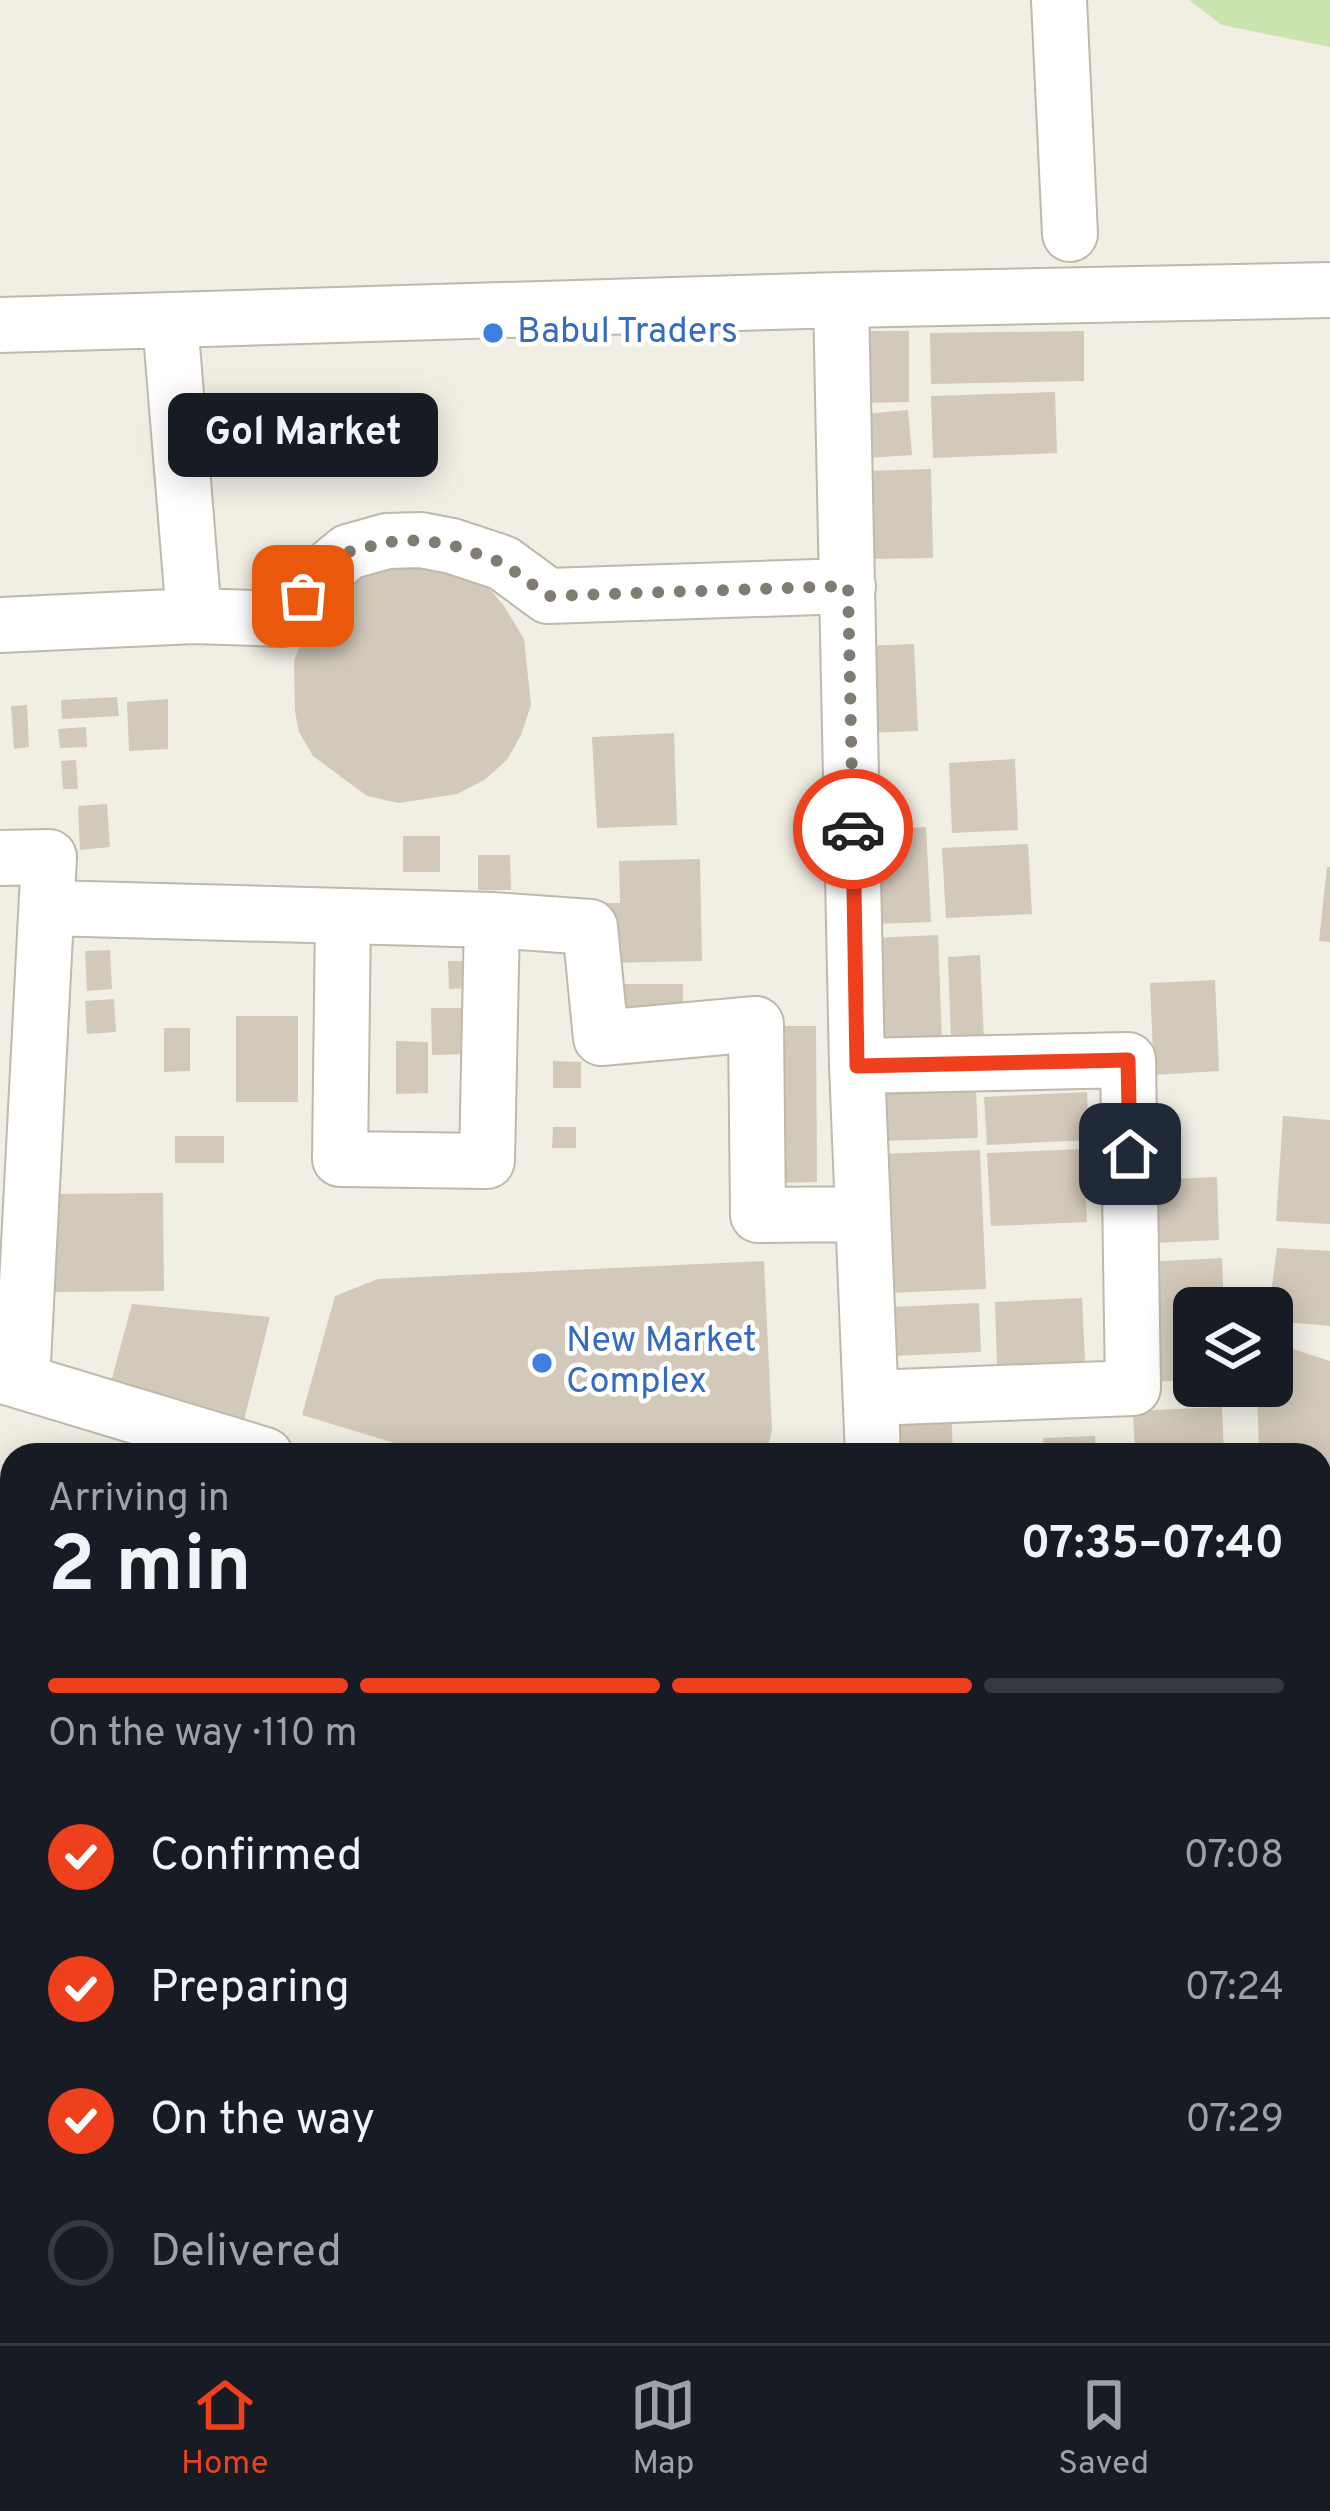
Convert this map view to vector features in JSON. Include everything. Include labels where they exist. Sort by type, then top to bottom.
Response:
[{"type":"street","points":[[1059,0],[1070,234]]},
{"type":"street","points":[[0,325],[1330,290]]},
{"type":"street","points":[[841,300],[857,1066],[873,1443]]},
{"type":"street","points":[[170,321],[194,616]]},
{"type":"street","points":[[0,625],[194,616],[284,619],[348,552],[421,540],[503,563],[548,596],[848,586]]},
{"type":"street","points":[[0,858],[49,857],[11,1378],[225,1443]]},
{"type":"street","points":[[48,908],[590,927],[601,1038],[756,1024],[758,1215],[862,1214]]},
{"type":"street","points":[[343,916],[340,1160],[488,1161],[492,920]]},
{"type":"street","points":[[857,1066],[1128,1060],[1133,1388],[871,1398]]},
{"type":"green space","points":[[1189,0],[1330,0],[1330,47],[1222,25]]},
{"type":"building","points":[[862,331],[909,331],[909,402],[862,403]]},
{"type":"building","points":[[1084,331],[1084,381],[931,384],[930,333]]},
{"type":"building","points":[[1055,392],[1057,453],[933,458],[931,396]]},
{"type":"building","points":[[908,410],[912,455],[867,458],[864,414]]},
{"type":"building","points":[[931,469],[933,558],[867,559],[866,471]]},
{"type":"building","points":[[431,560],[486,585],[504,606],[524,639],[531,705],[507,760],[484,780],[457,794],[399,803],[367,796],[313,756],[299,732],[295,712],[294,661],[307,627],[324,603],[370,569]]},
{"type":"building","points":[[914,644],[918,731],[868,733],[864,646]]},
{"type":"building","points":[[117,697],[119,716],[62,719],[61,700]]},
{"type":"building","points":[[168,699],[168,749],[129,751],[127,702]]},
{"type":"building","points":[[27,705],[29,747],[14,749],[11,706]]},
{"type":"building","points":[[86,727],[87,747],[60,748],[58,729]]},
{"type":"building","points":[[674,733],[677,825],[597,828],[592,737]]},
{"type":"building","points":[[1015,759],[1018,830],[952,833],[949,763]]},
{"type":"building","points":[[76,760],[78,789],[63,789],[61,761]]},
{"type":"building","points":[[107,804],[110,847],[80,850],[78,806]]},
{"type":"building","points":[[926,827],[931,922],[875,924],[871,830]]},
{"type":"building","points":[[403,836],[440,836],[440,872],[403,872]]},
{"type":"building","points":[[1028,844],[1032,914],[946,918],[942,848]]},
{"type":"building","points":[[478,855],[510,855],[511,890],[478,890]]},
{"type":"building","points":[[700,859],[702,961],[604,963],[603,903],[620,903],[619,861]]},
{"type":"building","points":[[1330,867],[1330,942],[1319,941]]},
{"type":"building","points":[[938,935],[942,1041],[879,1044],[874,938]]},
{"type":"building","points":[[110,950],[112,989],[87,991],[85,951]]},
{"type":"building","points":[[980,955],[984,1040],[951,1041],[948,957]]},
{"type":"building","points":[[448,961],[470,961],[470,988],[449,989]]},
{"type":"building","points":[[1215,980],[1219,1071],[1154,1075],[1150,983]]},
{"type":"building","points":[[621,984],[683,984],[683,1008],[621,1008]]},
{"type":"building","points":[[114,999],[116,1032],[87,1034],[85,1001]]},
{"type":"building","points":[[431,1008],[472,1008],[472,1054],[432,1055]]},
{"type":"building","points":[[236,1016],[298,1016],[298,1102],[236,1102]]},
{"type":"building","points":[[769,1026],[816,1026],[817,1182],[770,1183]]},
{"type":"building","points":[[164,1028],[190,1028],[190,1071],[164,1072]]},
{"type":"building","points":[[396,1041],[428,1042],[428,1093],[396,1094]]},
{"type":"building","points":[[553,1061],[581,1062],[581,1088],[553,1088]]},
{"type":"building","points":[[976,1089],[978,1138],[881,1141],[879,1093]]},
{"type":"building","points":[[1087,1092],[1089,1140],[987,1145],[984,1097]]},
{"type":"building","points":[[1283,1116],[1330,1120],[1330,1224],[1276,1221]]},
{"type":"building","points":[[553,1127],[576,1127],[576,1148],[552,1148]]},
{"type":"building","points":[[175,1136],[224,1136],[224,1163],[175,1163]]},
{"type":"building","points":[[1084,1149],[1087,1222],[991,1226],[987,1153]]},
{"type":"building","points":[[980,1150],[986,1289],[887,1293],[881,1154]]},
{"type":"building","points":[[1217,1177],[1219,1240],[1154,1243],[1151,1180]]},
{"type":"building","points":[[163,1193],[164,1291],[51,1292],[50,1194]]},
{"type":"building","points":[[1277,1248],[1330,1251],[1330,1326],[1293,1323],[1293,1287],[1272,1287]]},
{"type":"building","points":[[1222,1258],[1223,1287],[1173,1287],[1173,1381],[1149,1382],[1143,1262]]},
{"type":"building","name":"New Market Complex","points":[[764,1261],[769,1443],[394,1443],[302,1415],[335,1296],[378,1279]]},
{"type":"building","points":[[1082,1298],[1085,1361],[997,1366],[995,1302]]},
{"type":"building","points":[[979,1303],[981,1352],[893,1356],[891,1307]]},
{"type":"building","points":[[132,1304],[270,1317],[242,1428],[108,1393]]},
{"type":"building","points":[[1293,1349],[1330,1361],[1330,1443],[1259,1443],[1258,1407],[1293,1407]]},
{"type":"building","points":[[951,1405],[953,1443],[893,1443],[892,1408]]},
{"type":"building","points":[[1222,1407],[1224,1443],[1134,1443],[1133,1411]]},
{"type":"building","points":[[1095,1436],[1095,1443],[1043,1443],[1043,1438]]},
{"type":"way so far","points":[[303,596],[348,552],[421,540],[503,563],[548,596],[848,586],[853,829]]},
{"type":"place","name":"Babul Traders","points":[[493,333]]},
{"type":"place","name":"Gol Market","points":[[303,596]]},
{"type":"place","name":"New Market Complex","points":[[542,1363]]},
{"type":"route","points":[[853,829],[857,1066],[1128,1060],[1130,1154]]}]
